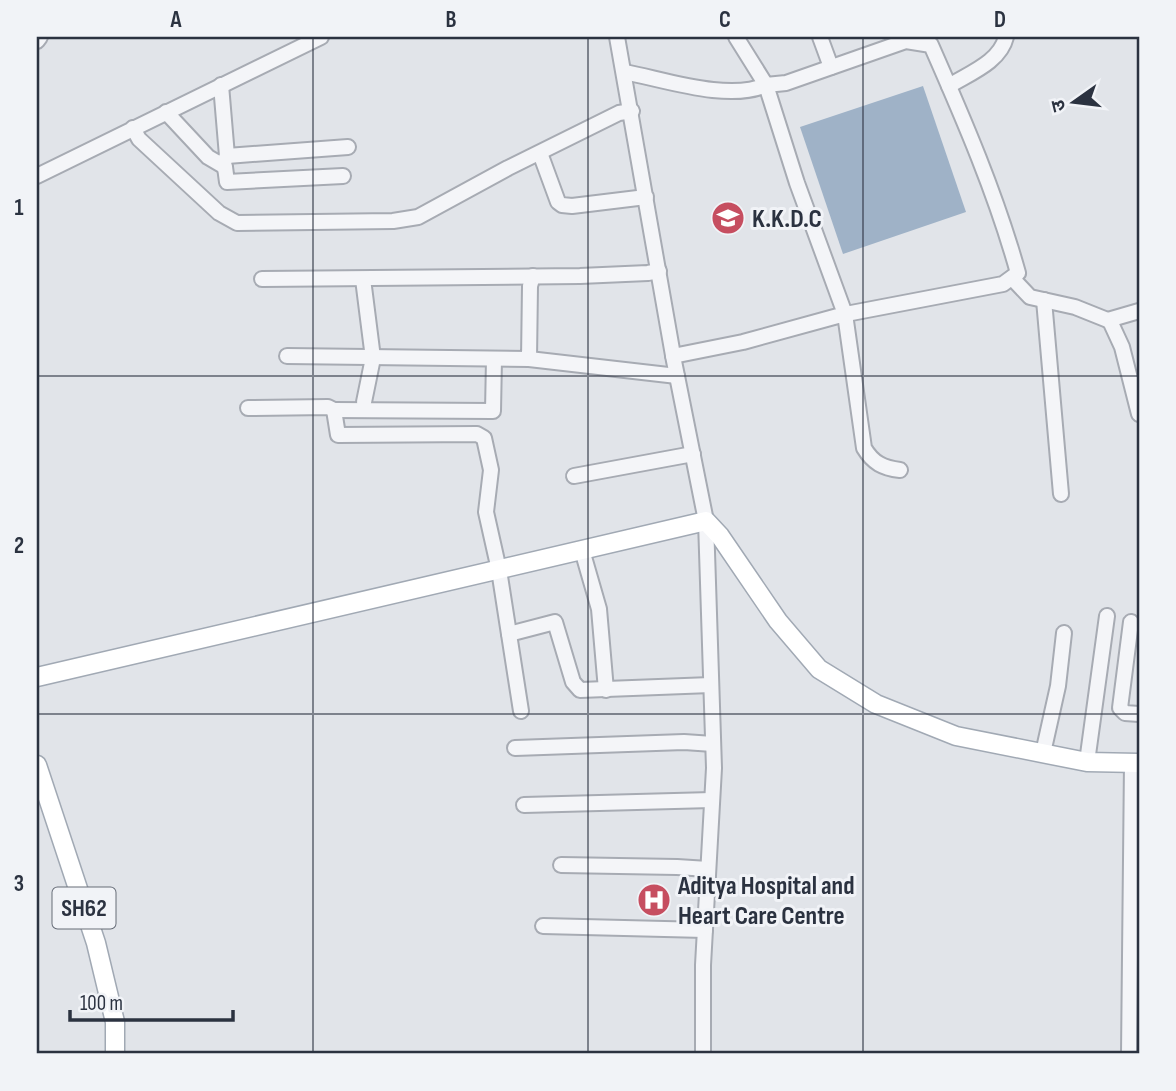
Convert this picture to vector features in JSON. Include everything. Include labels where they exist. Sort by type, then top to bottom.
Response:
[{"type":"main road","points":[[37,677],[706,521],[720,536],[778,621],[819,669],[876,704],[956,736],[1087,762],[1136,763]]},
{"type":"main road","name":"SH62","points":[[37,765],[96,943],[115,1022],[115,1054]]},
{"type":"street","points":[[37,41],[40,37]]},
{"type":"street","points":[[37,176],[321,37]]},
{"type":"street","points":[[617,37],[673,356],[706,521],[713,744],[703,1054]]},
{"type":"street","points":[[736,37],[766,85],[797,183],[845,314],[864,448],[875,462],[885,469],[900,470]]},
{"type":"street","points":[[820,37],[831,67]]},
{"type":"street","points":[[950,86],[996,57],[1004,46],[1006,37]]},
{"type":"street","points":[[624,72],[701,88],[736,91],[786,83],[905,39],[931,45],[973,140],[1005,226],[1018,273],[1003,284],[845,314],[743,342],[673,356]]},
{"type":"street","points":[[221,85],[227,182],[344,176]]},
{"type":"street","points":[[133,128],[139,139],[219,214],[237,223],[251,225],[393,221],[418,217],[619,113],[632,111]]},
{"type":"street","points":[[166,112],[208,157],[226,162],[348,147]]},
{"type":"street","points":[[540,153],[558,202],[562,205],[646,197]]},
{"type":"street","points":[[262,279],[594,276],[659,271]]},
{"type":"street","points":[[529,359],[530,286],[533,276]]},
{"type":"street","points":[[1012,278],[1030,297],[1075,307],[1108,320],[1139,311]]},
{"type":"street","points":[[363,279],[373,358],[365,402]]},
{"type":"street","points":[[1044,300],[1062,494]]},
{"type":"street","points":[[1108,320],[1122,347],[1139,414]]},
{"type":"street","points":[[287,356],[529,359],[677,376]]},
{"type":"street","points":[[248,408],[493,411],[494,359]]},
{"type":"street","points":[[334,410],[338,435],[477,434],[484,438],[491,470],[486,512],[499,570],[521,711]]},
{"type":"street","points":[[575,477],[693,454]]},
{"type":"street","points":[[582,551],[599,610],[606,690]]},
{"type":"street","points":[[1087,762],[1107,616]]},
{"type":"street","points":[[509,634],[555,622],[574,685],[580,690],[711,685]]},
{"type":"street","points":[[1131,622],[1120,708],[1125,713],[1139,713]]},
{"type":"street","points":[[1043,753],[1058,686],[1064,633]]},
{"type":"street","points":[[515,748],[713,744]]},
{"type":"street","points":[[1129,1054],[1136,763]]},
{"type":"street","points":[[524,805],[712,800]]},
{"type":"street","points":[[561,865],[708,869]]},
{"type":"street","points":[[543,926],[705,929]]},
{"type":"water","points":[[923,86],[966,212],[843,254],[800,127]]},
{"type":"place","name":"K.K.D.C","points":[[728,218]]},
{"type":"place","name":"Aditya Hospital and Heart Care Centre","points":[[654,900]]}]
